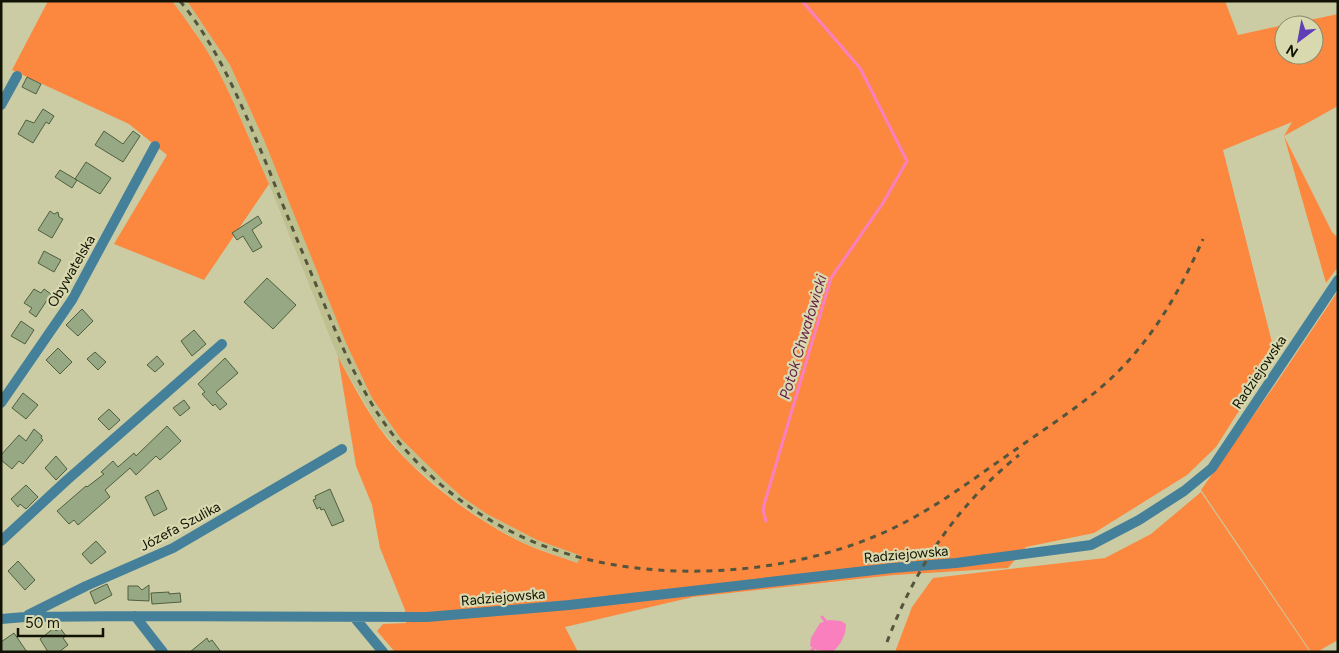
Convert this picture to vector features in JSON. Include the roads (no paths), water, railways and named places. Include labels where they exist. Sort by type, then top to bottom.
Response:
[{"type":"street","points":[[1,105],[17,76]]},
{"type":"street","name":"Obywatelska","points":[[1,403],[72,300],[155,146]]},
{"type":"street","name":"Radziejowska","points":[[135,616],[426,617],[560,606],[892,568],[956,563],[1092,545],[1140,520],[1184,491],[1212,468],[1338,280]]},
{"type":"street","points":[[1,541],[67,480],[222,344]]},
{"type":"street","name":"Józefa Szulika","points":[[25,617],[86,586],[173,548],[342,449]]},
{"type":"street","points":[[135,616],[163,652]]},
{"type":"street","name":"Józefa Szulika","points":[[1,618],[135,616]]},
{"type":"street","points":[[354,617],[383,652]]},
{"type":"waterway","name":"Potok Chwałowicki","points":[[766,521],[763,510],[764,505],[831,278],[883,203],[907,161],[860,68],[802,1]]},
{"type":"waterway","name":"Potok Chwałowicki","points":[[822,617],[828,624]]},
{"type":"waterway","name":"Potok Chwałowicki","points":[[810,652],[815,647]]},
{"type":"railway","points":[[180,1],[195,20],[220,61],[260,148],[341,343],[368,398],[390,431],[436,481],[472,509],[510,531],[550,548],[592,560],[636,568],[681,571],[748,568],[828,553],[866,540],[902,524],[952,494],[1058,420],[1099,389],[1116,373],[1132,357],[1160,320],[1183,281],[1203,239]]},
{"type":"railway","points":[[887,642],[911,589],[940,540],[976,495],[1019,455]]}]
